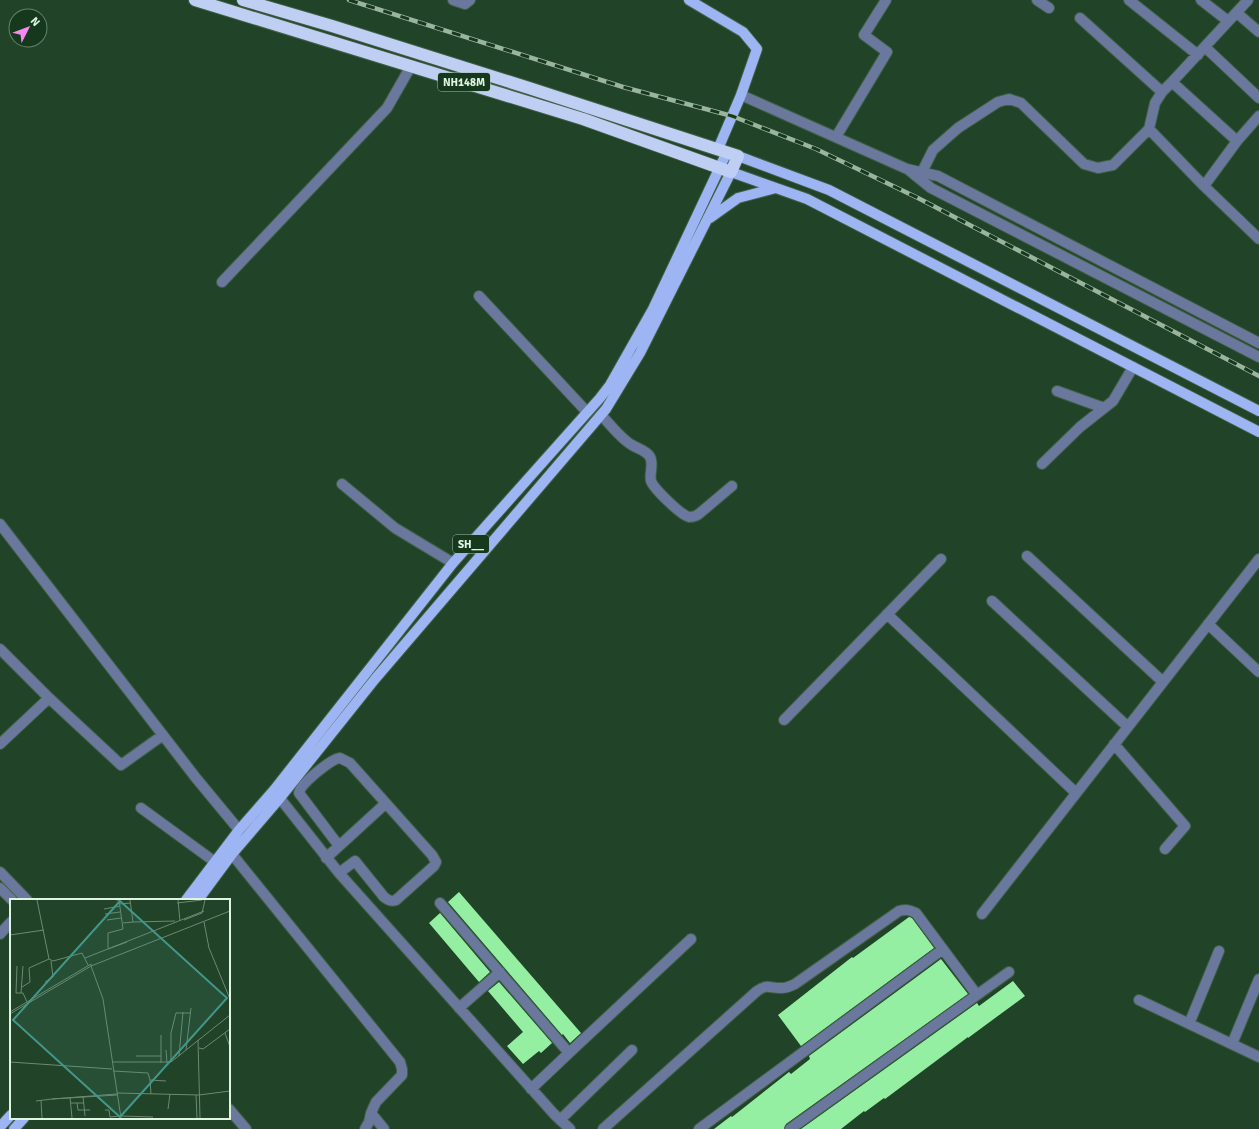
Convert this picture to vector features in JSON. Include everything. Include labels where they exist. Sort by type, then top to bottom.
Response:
[{"type":"highway","name":"NH148M","points":[[195,0],[583,119],[726,170]]},
{"type":"highway","name":"NH148M","points":[[243,0],[332,26],[491,76],[728,153]]},
{"type":"highway","points":[[726,170],[728,153]]},
{"type":"main road","points":[[693,1],[743,32],[757,49],[741,95],[728,153],[829,190],[1259,411]]},
{"type":"main road","points":[[726,170],[807,199],[1259,432]]},
{"type":"main road","name":"SH__","points":[[187,899],[215,862],[229,850],[492,540],[602,415],[640,353],[707,220],[726,170]]},
{"type":"main road","name":"SH__","points":[[199,899],[229,850],[239,830],[277,794],[453,563],[584,409],[610,385],[653,309],[726,170]]},
{"type":"main road","points":[[707,220],[738,198],[776,188]]},
{"type":"main road","points":[[14,1129],[23,1119]]},
{"type":"street","points":[[453,0],[465,4],[470,0]]},
{"type":"street","points":[[836,137],[887,52],[864,35],[886,0]]},
{"type":"street","points":[[1037,0],[1049,8]]},
{"type":"street","points":[[1129,0],[1201,51],[1259,98]]},
{"type":"street","points":[[1201,0],[1228,21]]},
{"type":"street","points":[[922,172],[932,150],[958,128],[998,102],[1009,99],[1021,103],[1084,164],[1098,168],[1114,166],[1149,129],[1155,103],[1162,92],[1248,0]]},
{"type":"street","points":[[1236,13],[1259,32]]},
{"type":"street","points":[[1080,18],[1162,92]]},
{"type":"street","points":[[222,282],[387,108],[411,66]]},
{"type":"street","points":[[1172,82],[1237,141]]},
{"type":"street","points":[[741,95],[907,169],[938,176],[1259,343]]},
{"type":"street","points":[[1204,186],[1237,141],[1259,116]]},
{"type":"street","points":[[1149,129],[1204,186],[1259,239]]},
{"type":"street","points":[[907,169],[932,188],[1259,358]]},
{"type":"street","points":[[479,296],[584,409]]},
{"type":"street","points":[[1042,464],[1080,427],[1117,397],[1133,367]]},
{"type":"street","points":[[1057,391],[1104,408]]},
{"type":"street","points":[[602,415],[629,444],[646,453],[650,457],[652,482],[674,507],[685,516],[696,516],[732,486]]},
{"type":"street","points":[[342,484],[394,528],[453,563]]},
{"type":"street","points":[[0,524],[196,778],[239,830]]},
{"type":"street","points":[[1027,556],[1163,682]]},
{"type":"street","points":[[784,720],[942,559]]},
{"type":"street","points":[[982,914],[1259,559]]},
{"type":"street","points":[[992,601],[1128,726]]},
{"type":"street","points":[[887,614],[1076,793]]},
{"type":"street","points":[[1208,624],[1259,672]]},
{"type":"street","points":[[0,649],[48,698],[121,765],[163,735]]},
{"type":"street","points":[[0,744],[48,698]]},
{"type":"street","points":[[1114,744],[1185,826],[1166,849]]},
{"type":"street","points":[[339,873],[355,861],[384,897],[393,901],[434,866],[436,862],[432,855],[350,763],[340,758],[330,762],[303,785],[299,790],[299,793],[302,799],[340,846]]},
{"type":"street","points":[[277,794],[339,873],[531,1089],[570,1129]]},
{"type":"street","points":[[326,858],[385,804]]},
{"type":"street","points":[[141,808],[215,862]]},
{"type":"street","points":[[229,850],[400,1062],[402,1076],[376,1102],[365,1129]]},
{"type":"street","points":[[0,872],[26,899]]},
{"type":"street","points":[[0,888],[11,899]]},
{"type":"street","points":[[440,903],[569,1053]]},
{"type":"street","points":[[603,1129],[762,987],[768,986],[781,989],[788,987],[899,911],[910,910],[916,913],[977,995]]},
{"type":"street","points":[[0,934],[10,923]]},
{"type":"street","points":[[531,1089],[691,940]]},
{"type":"street","points":[[699,1129],[943,949]]},
{"type":"street","points":[[1189,1024],[1219,950]]},
{"type":"street","points":[[459,1008],[500,972]]},
{"type":"street","points":[[790,1129],[1009,972]]},
{"type":"street","points":[[1232,1044],[1259,979]]},
{"type":"street","points":[[1139,1000],[1259,1057]]},
{"type":"street","points":[[560,1120],[632,1050]]},
{"type":"street","points":[[230,1110],[246,1129]]},
{"type":"street","points":[[371,1114],[384,1129]]},
{"type":"building","points":[[459,892],[581,1033],[570,1043],[448,902]]},
{"type":"building","points":[[440,913],[490,972],[479,982],[429,923]]},
{"type":"building","points":[[909,917],[912,918],[934,948],[801,1046],[778,1015],[852,957],[853,958]]},
{"type":"building","points":[[941,959],[968,994],[786,1124],[784,1129],[714,1129],[731,1116],[732,1117],[789,1072],[791,1074],[810,1059],[809,1056]]},
{"type":"building","points":[[1013,981],[1025,996],[885,1099],[884,1098],[865,1112],[864,1111],[841,1129],[801,1129],[977,1003],[979,1006]]},
{"type":"building","points":[[499,982],[552,1043],[541,1053],[539,1051],[523,1064],[507,1046],[523,1032],[488,991]]},
{"type":"railway","points":[[349,0],[623,87],[732,116],[816,149],[918,198],[1259,376]]}]
